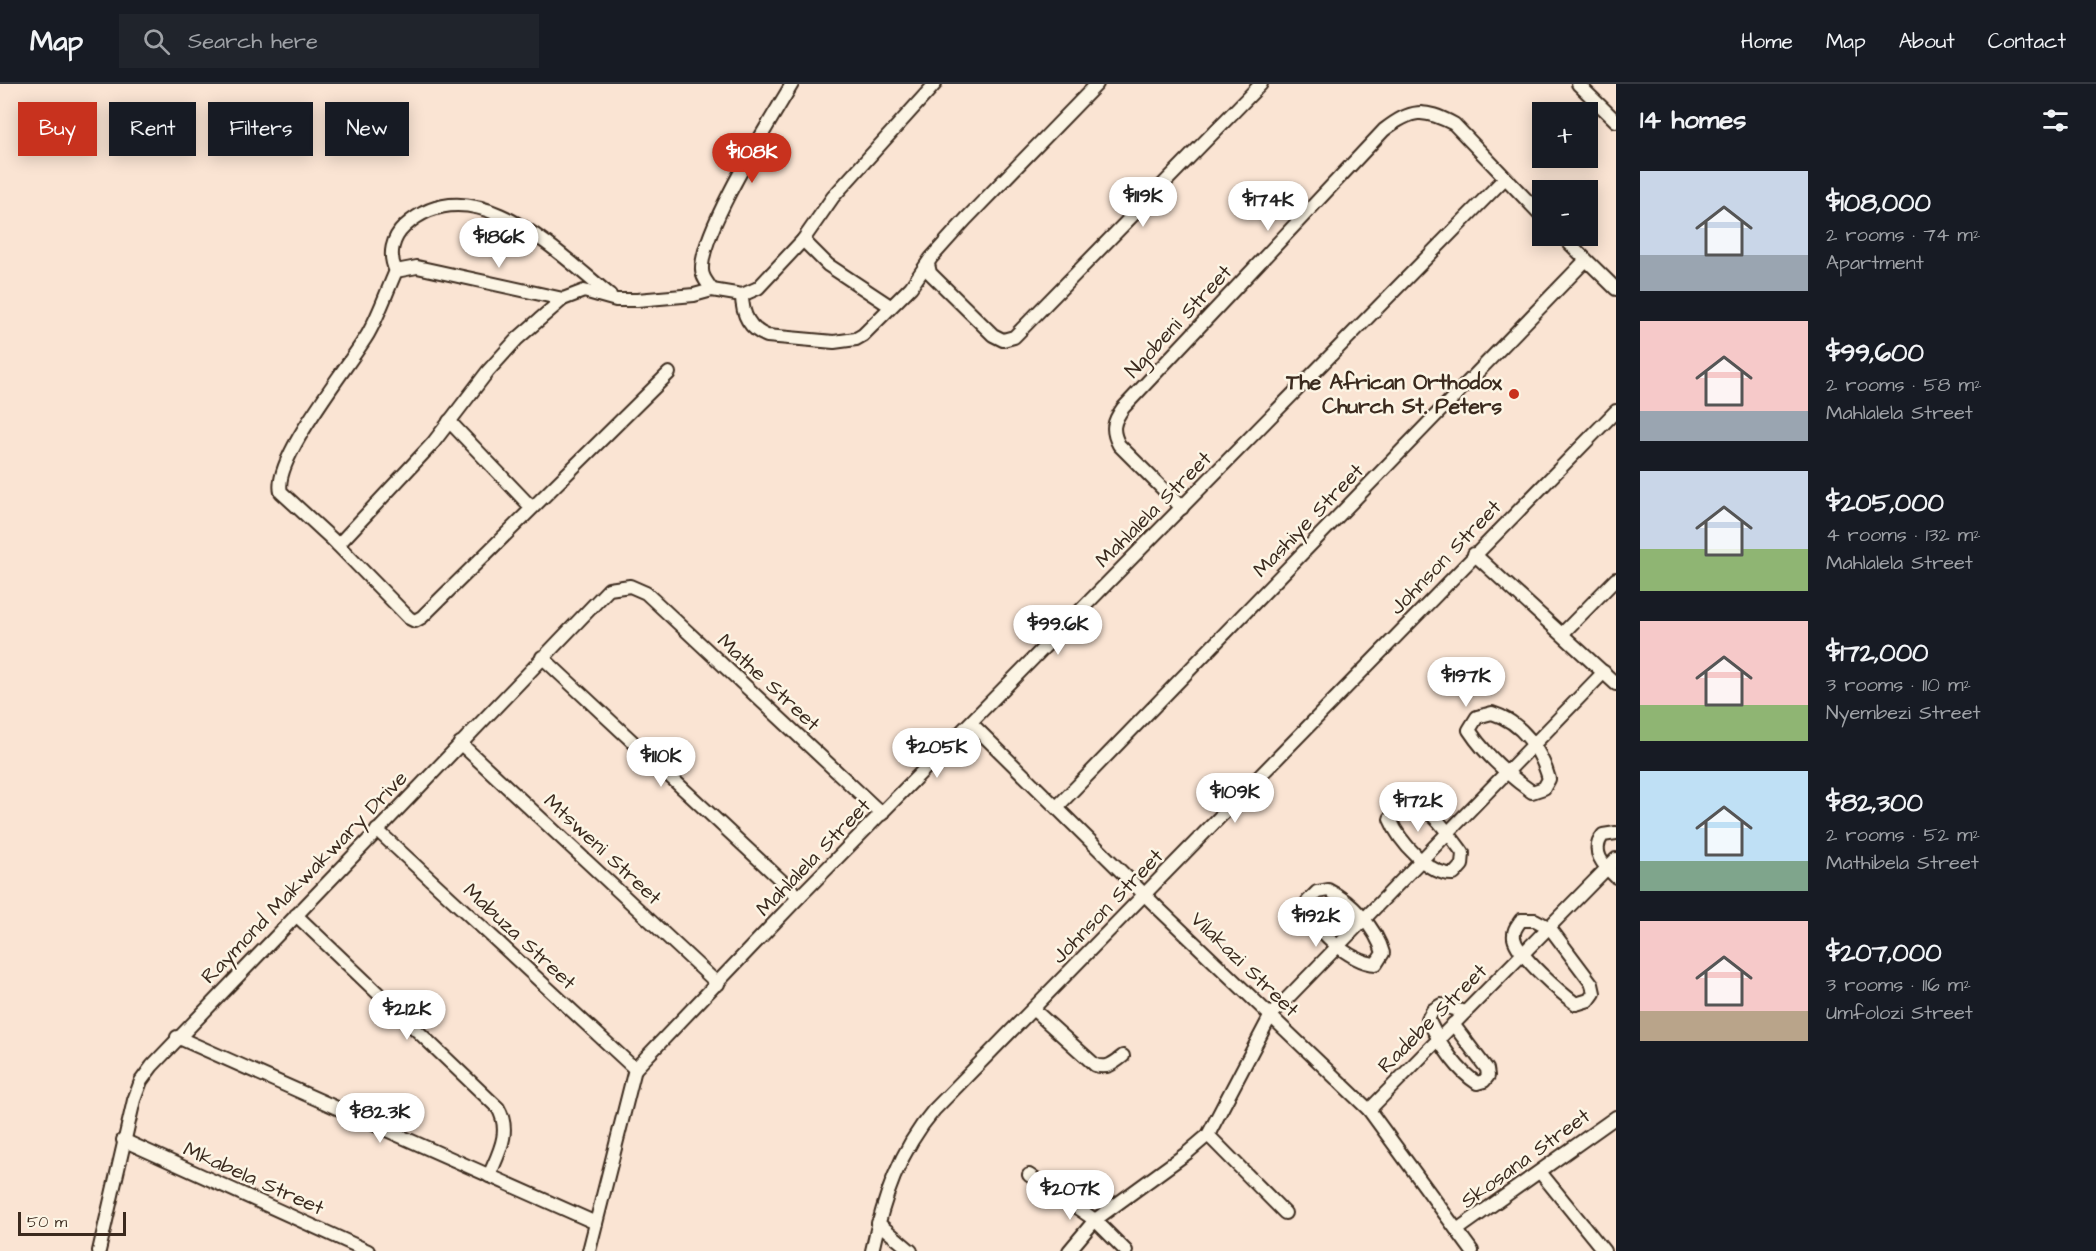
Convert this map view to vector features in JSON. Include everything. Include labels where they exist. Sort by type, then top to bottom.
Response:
[{"type":"street","points":[[712,290],[701,268],[712,233],[733,187],[792,84]]},
{"type":"street","points":[[338,545],[433,443],[517,339],[563,299],[584,291],[616,300],[678,297],[712,290],[742,295],[758,288],[803,240],[833,197],[935,84]]},
{"type":"street","points":[[742,295],[742,310],[759,333],[767,336],[834,342],[856,339],[863,335],[911,287],[966,219],[1097,84]]},
{"type":"street","points":[[928,264],[930,273],[993,335],[1007,340],[1021,332],[1261,84]]},
{"type":"street","points":[[1578,84],[1616,121]]},
{"type":"street","name":"Ngobeni Street","points":[[1182,508],[1119,446],[1113,434],[1113,424],[1123,408],[1384,130],[1401,118],[1420,111],[1437,115],[1454,124],[1532,206]]},
{"type":"street","name":"Mahlalela Street","points":[[589,1251],[636,1069],[799,897],[1504,179]]},
{"type":"street","points":[[396,271],[391,262],[393,244],[402,229],[412,219],[428,211],[449,206],[474,207],[512,219],[531,231],[616,300]]},
{"type":"street","points":[[803,240],[828,265],[890,306]]},
{"type":"street","points":[[1572,246],[1616,289]]},
{"type":"street","name":"Mashiye Street","points":[[1057,807],[1586,260]]},
{"type":"street","points":[[396,271],[417,267],[563,299]]},
{"type":"street","points":[[396,271],[369,332],[306,425],[283,468],[279,484],[281,492],[338,545],[402,613],[415,621],[669,372]]},
{"type":"street","name":"Johnson Street","points":[[872,1251],[878,1223],[900,1161],[921,1125],[1474,554],[1616,411]]},
{"type":"street","points":[[449,422],[532,508]]},
{"type":"street","points":[[1474,554],[1563,633],[1616,684]]},
{"type":"street","points":[[1563,633],[1616,579]]},
{"type":"street","name":"Raymond Makwakwary Drive","points":[[99,1251],[123,1140],[141,1081],[177,1037],[601,595],[614,587],[625,586]]},
{"type":"street","name":"Mathe Street","points":[[625,586],[641,590],[650,597],[882,814]]},
{"type":"street","points":[[542,657],[799,897]]},
{"type":"street","points":[[1069,1251],[1095,1220],[1208,1135],[1271,1015],[1604,672]]},
{"type":"street","points":[[1492,712],[1505,717],[1534,744],[1543,759],[1550,779],[1544,788],[1532,792],[1506,773],[1469,730],[1477,717],[1492,712]]},
{"type":"street","name":"Vilakazi Street","points":[[971,723],[1144,895],[1369,1110],[1472,1251]]},
{"type":"street","name":"Mtsweni Street","points":[[460,743],[718,984]]},
{"type":"street","points":[[1407,799],[1418,802],[1448,833],[1463,853],[1462,865],[1454,874],[1443,875],[1422,860],[1394,828],[1390,819],[1396,807],[1407,799]]},
{"type":"street","name":"Mabuza Street","points":[[377,830],[636,1069]]},
{"type":"street","points":[[1613,868],[1596,850],[1596,843],[1603,835],[1616,833]]},
{"type":"street","name":"Radebe Street","points":[[1369,1110],[1523,954],[1613,868]]},
{"type":"street","points":[[1328,890],[1340,896],[1378,936],[1383,953],[1376,964],[1364,964],[1338,946],[1308,912],[1308,902],[1317,892],[1328,890]]},
{"type":"street","points":[[296,915],[498,1108],[504,1120],[505,1134],[489,1176]]},
{"type":"street","points":[[1521,920],[1535,920],[1550,928],[1592,984],[1594,993],[1589,1000],[1576,1004],[1523,954],[1514,939],[1514,929],[1521,920]]},
{"type":"street","points":[[1453,1024],[1487,1069],[1488,1076],[1484,1081],[1477,1083],[1468,1077],[1438,1040],[1428,1019],[1433,1010],[1441,1005],[1465,1012]]},
{"type":"street","points":[[1034,1010],[1095,1065],[1103,1068],[1112,1065],[1123,1056]]},
{"type":"street","points":[[177,1037],[596,1223]]},
{"type":"street","name":"Skosana Street","points":[[1457,1230],[1616,1117]]},
{"type":"street","points":[[1208,1135],[1285,1213]]},
{"type":"street","name":"Mkabela Street","points":[[123,1140],[368,1251]]},
{"type":"street","points":[[1540,1172],[1604,1251]]},
{"type":"street","points":[[1029,1175],[1095,1220],[1126,1251]]},
{"type":"street","points":[[878,1223],[911,1251]]},
{"type":"place","name":"The African Orthodox Church St. Peters","points":[[1514,394]]}]
